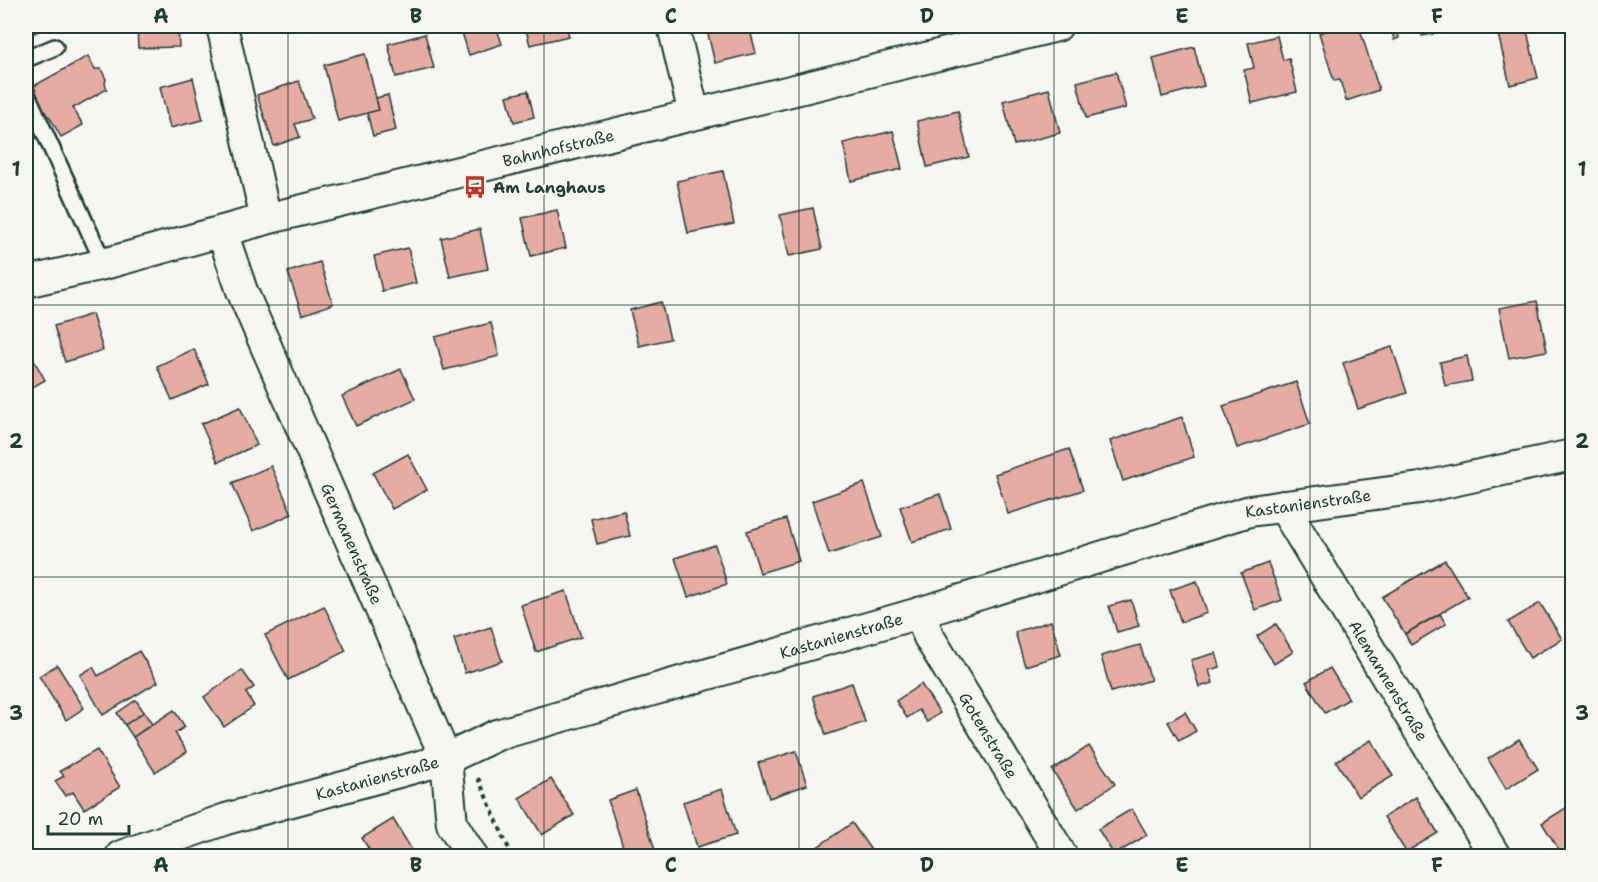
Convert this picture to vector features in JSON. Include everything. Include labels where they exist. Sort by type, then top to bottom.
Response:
[{"type":"street","points":[[222,26],[266,219]]},
{"type":"street","points":[[673,26],[694,114]]},
{"type":"street","name":"Bahnhofstraße","points":[[26,282],[104,264],[266,219],[1057,26]]},
{"type":"street","name":"Germanenstraße","points":[[222,232],[242,291],[456,754],[452,824],[472,856]]},
{"type":"street","name":"Kastanienstraße","points":[[121,856],[226,819],[456,754],[497,735],[919,613],[1250,511],[1420,488],[1572,455]]},
{"type":"street","name":"Alemannenstraße","points":[[1283,506],[1495,856]]},
{"type":"street","name":"Gotenstraße","points":[[919,613],[929,638],[1062,856]]},
{"type":"lane","points":[[26,59],[55,47]]},
{"type":"lane","points":[[26,93],[104,264]]},
{"type":"path","points":[[456,754],[512,856]]},
{"type":"building","points":[[26,26],[35,26],[38,31],[26,38]]},
{"type":"building","points":[[137,26],[178,26],[179,47],[138,48]]},
{"type":"building","points":[[460,26],[496,26],[502,44],[469,55]]},
{"type":"building","points":[[525,26],[566,26],[569,36],[530,45]]},
{"type":"building","points":[[706,26],[749,26],[756,53],[715,63]]},
{"type":"building","points":[[817,26],[845,26],[819,32]]},
{"type":"building","points":[[1341,26],[1359,26],[1379,90],[1346,101],[1340,80],[1334,81],[1319,33]]},
{"type":"building","points":[[1391,26],[1431,26],[1433,34],[1422,36],[1420,28],[1398,33],[1399,38],[1394,40]]},
{"type":"building","points":[[1526,27],[1538,78],[1510,85],[1498,34]]},
{"type":"building","points":[[425,34],[434,68],[396,77],[388,44]]},
{"type":"building","points":[[1277,36],[1283,60],[1289,58],[1297,92],[1252,103],[1244,70],[1254,68],[1248,43]]},
{"type":"building","points":[[1194,47],[1204,86],[1162,97],[1153,58]]},
{"type":"building","points":[[365,54],[379,110],[338,121],[324,65]]},
{"type":"building","points":[[88,56],[95,69],[101,69],[106,79],[107,89],[73,108],[83,125],[61,137],[49,116],[43,116],[40,110],[42,105],[32,87]]},
{"type":"building","points":[[1116,72],[1126,108],[1086,118],[1077,82]]},
{"type":"building","points":[[193,78],[203,120],[170,128],[160,87]]},
{"type":"building","points":[[299,81],[312,119],[295,124],[300,137],[274,146],[257,95]]},
{"type":"building","points":[[1049,89],[1060,133],[1014,145],[1003,101]]},
{"type":"building","points":[[528,91],[534,117],[514,122],[507,96]]},
{"type":"building","points":[[388,95],[396,130],[373,136],[367,113],[379,110],[376,98]]},
{"type":"building","points":[[958,111],[969,157],[927,167],[917,121]]},
{"type":"building","points":[[893,131],[902,169],[851,181],[843,143]]},
{"type":"building","points":[[723,171],[734,224],[688,233],[677,181]]},
{"type":"building","points":[[813,208],[822,249],[789,256],[780,215]]},
{"type":"building","points":[[557,210],[566,248],[531,256],[522,218]]},
{"type":"building","points":[[480,229],[488,269],[450,277],[441,238]]},
{"type":"building","points":[[408,248],[416,283],[382,291],[374,256]]},
{"type":"building","points":[[320,262],[333,304],[302,315],[288,272]]},
{"type":"building","points":[[1537,301],[1547,351],[1509,358],[1499,308]]},
{"type":"building","points":[[661,302],[670,339],[639,346],[630,310]]},
{"type":"building","points":[[92,314],[103,350],[65,362],[54,326]]},
{"type":"building","points":[[491,323],[499,356],[444,370],[435,337]]},
{"type":"building","points":[[26,346],[45,380],[26,391]]},
{"type":"building","points":[[1392,347],[1407,393],[1358,409],[1343,363]]},
{"type":"building","points":[[194,349],[209,384],[172,400],[157,366]]},
{"type":"building","points":[[1467,356],[1472,381],[1445,386],[1440,362]]},
{"type":"building","points":[[401,369],[415,399],[356,426],[342,396]]},
{"type":"building","points":[[1296,382],[1310,424],[1237,448],[1223,406]]},
{"type":"building","points":[[240,407],[257,445],[218,462],[201,424]]},
{"type":"building","points":[[1182,417],[1194,457],[1123,481],[1110,441]]},
{"type":"building","points":[[1069,449],[1083,490],[1008,514],[995,474]]},
{"type":"building","points":[[408,454],[427,490],[392,509],[373,473]]},
{"type":"building","points":[[271,466],[292,514],[253,531],[232,483]]},
{"type":"building","points":[[864,483],[882,537],[829,554],[812,501]]},
{"type":"building","points":[[940,494],[951,529],[912,542],[900,507]]},
{"type":"building","points":[[624,511],[630,536],[597,544],[591,519]]},
{"type":"building","points":[[786,519],[799,561],[760,573],[747,531]]},
{"type":"building","points":[[715,545],[727,584],[688,597],[675,558]]},
{"type":"building","points":[[1445,560],[1468,597],[1405,634],[1382,597]]},
{"type":"building","points":[[1268,563],[1282,600],[1255,610],[1241,573]]},
{"type":"building","points":[[1197,581],[1207,613],[1181,622],[1170,590]]},
{"type":"building","points":[[566,591],[581,637],[536,652],[521,605]]},
{"type":"building","points":[[1131,600],[1139,626],[1117,632],[1109,606]]},
{"type":"building","points":[[1540,603],[1562,639],[1530,658],[1508,622]]},
{"type":"building","points":[[324,606],[346,651],[288,680],[265,635]]},
{"type":"building","points":[[1440,614],[1446,624],[1411,645],[1405,634]]},
{"type":"building","points":[[1051,621],[1061,655],[1025,666],[1015,632]]},
{"type":"building","points":[[1276,624],[1293,652],[1274,664],[1257,636]]},
{"type":"building","points":[[491,627],[502,661],[465,673],[454,639]]},
{"type":"building","points":[[1140,645],[1151,680],[1111,692],[1101,656]]},
{"type":"building","points":[[139,651],[158,682],[103,715],[80,675],[93,667],[98,676]]},
{"type":"building","points":[[1216,653],[1220,667],[1209,670],[1213,683],[1199,687],[1191,660]]},
{"type":"building","points":[[57,665],[84,708],[66,720],[39,676]]},
{"type":"building","points":[[1330,668],[1349,699],[1325,713],[1306,682]]},
{"type":"building","points":[[242,670],[254,687],[246,693],[254,706],[224,727],[204,697]]},
{"type":"building","points":[[852,683],[865,722],[826,735],[813,696]]},
{"type":"building","points":[[921,684],[940,713],[927,722],[919,710],[907,718],[896,701]]},
{"type":"building","points":[[136,700],[144,712],[125,725],[117,713]]},
{"type":"building","points":[[174,710],[185,727],[175,733],[187,752],[155,772],[133,737]]},
{"type":"building","points":[[144,712],[152,724],[133,737],[125,725]]},
{"type":"building","points":[[1185,712],[1196,731],[1179,741],[1168,722]]},
{"type":"building","points":[[1519,739],[1538,769],[1506,789],[1488,759]]},
{"type":"building","points":[[1371,740],[1393,776],[1358,797],[1336,761]]},
{"type":"building","points":[[1089,746],[1115,784],[1078,809],[1052,770]]},
{"type":"building","points":[[97,750],[120,787],[84,809],[73,792],[65,796],[55,781],[64,776],[60,771]]},
{"type":"building","points":[[796,751],[807,785],[769,798],[758,763]]},
{"type":"building","points":[[551,779],[574,815],[542,835],[519,798]]},
{"type":"building","points":[[722,789],[736,835],[697,847],[683,802]]},
{"type":"building","points":[[636,790],[655,850],[626,856],[608,800]]},
{"type":"building","points":[[1416,797],[1438,833],[1406,852],[1384,817]]},
{"type":"building","points":[[1572,804],[1572,856],[1563,856],[1542,823]]},
{"type":"building","points":[[1132,809],[1147,835],[1114,855],[1098,829]]},
{"type":"building","points":[[393,819],[415,855],[373,856],[362,838]]},
{"type":"building","points":[[852,823],[875,856],[822,856],[816,848]]},
{"type":"place","name":"Am Langhaus","points":[[475,187]]}]
